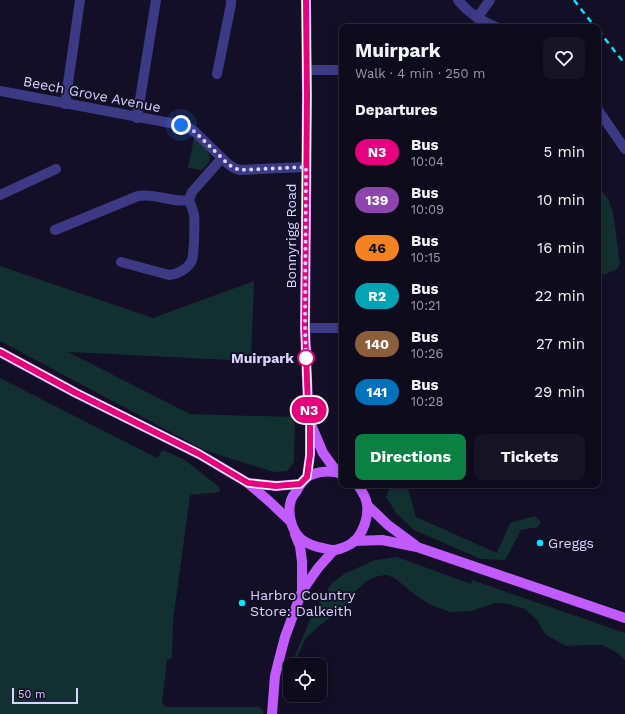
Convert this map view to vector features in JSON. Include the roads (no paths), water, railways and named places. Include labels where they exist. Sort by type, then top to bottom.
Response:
[{"type":"main road","name":"Bonnyrigg Road","points":[[293,527],[290,508],[291,500],[303,481],[310,455],[310,423],[305,328],[307,70],[306,0]]},
{"type":"main road","points":[[0,352],[76,393],[199,454],[248,483],[270,502],[293,527],[301,539],[312,546],[334,550],[354,542],[382,540],[418,547],[625,618]]},
{"type":"main road","name":"Bonnyrigg Road","points":[[310,423],[323,453],[339,472]]},
{"type":"main road","points":[[248,483],[276,486],[303,481],[322,471],[339,473]]},
{"type":"main road","points":[[354,542],[362,530],[366,520],[367,505],[364,493],[360,488]]},
{"type":"main road","points":[[367,505],[388,525],[418,547]]},
{"type":"main road","points":[[293,527],[300,546],[302,562],[302,591]]},
{"type":"main road","points":[[272,714],[275,676],[285,637],[302,591],[318,568],[334,550]]},
{"type":"street","points":[[65,104],[80,0]]},
{"type":"street","points":[[137,118],[156,0]]},
{"type":"street","points":[[217,74],[223,64],[231,0]]},
{"type":"street","points":[[458,0],[477,18],[490,24]]},
{"type":"street","points":[[477,18],[490,0]]},
{"type":"street","points":[[307,70],[339,70]]},
{"type":"street","name":"Beech Grove Avenue","points":[[0,91],[137,118],[181,125],[195,132],[222,158],[234,168],[240,170],[306,167]]},
{"type":"street","points":[[601,114],[625,149]]},
{"type":"street","points":[[121,262],[169,275],[176,274],[184,269],[191,261],[193,254],[195,217],[189,200],[192,192],[222,158]]},
{"type":"street","points":[[0,195],[51,175]]},
{"type":"street","points":[[55,230],[138,196],[151,195],[180,202],[189,200]]},
{"type":"street","points":[[305,328],[339,328]]},
{"type":"railway","points":[[574,0],[593,24]]},
{"type":"railway","points":[[601,34],[625,64]]},
{"type":"place","name":"Muirpark","points":[[306,358]]},
{"type":"place","name":"Greggs","points":[[540,543]]},
{"type":"place","name":"Harbro Country Store: Dalkeith","points":[[242,603]]}]
